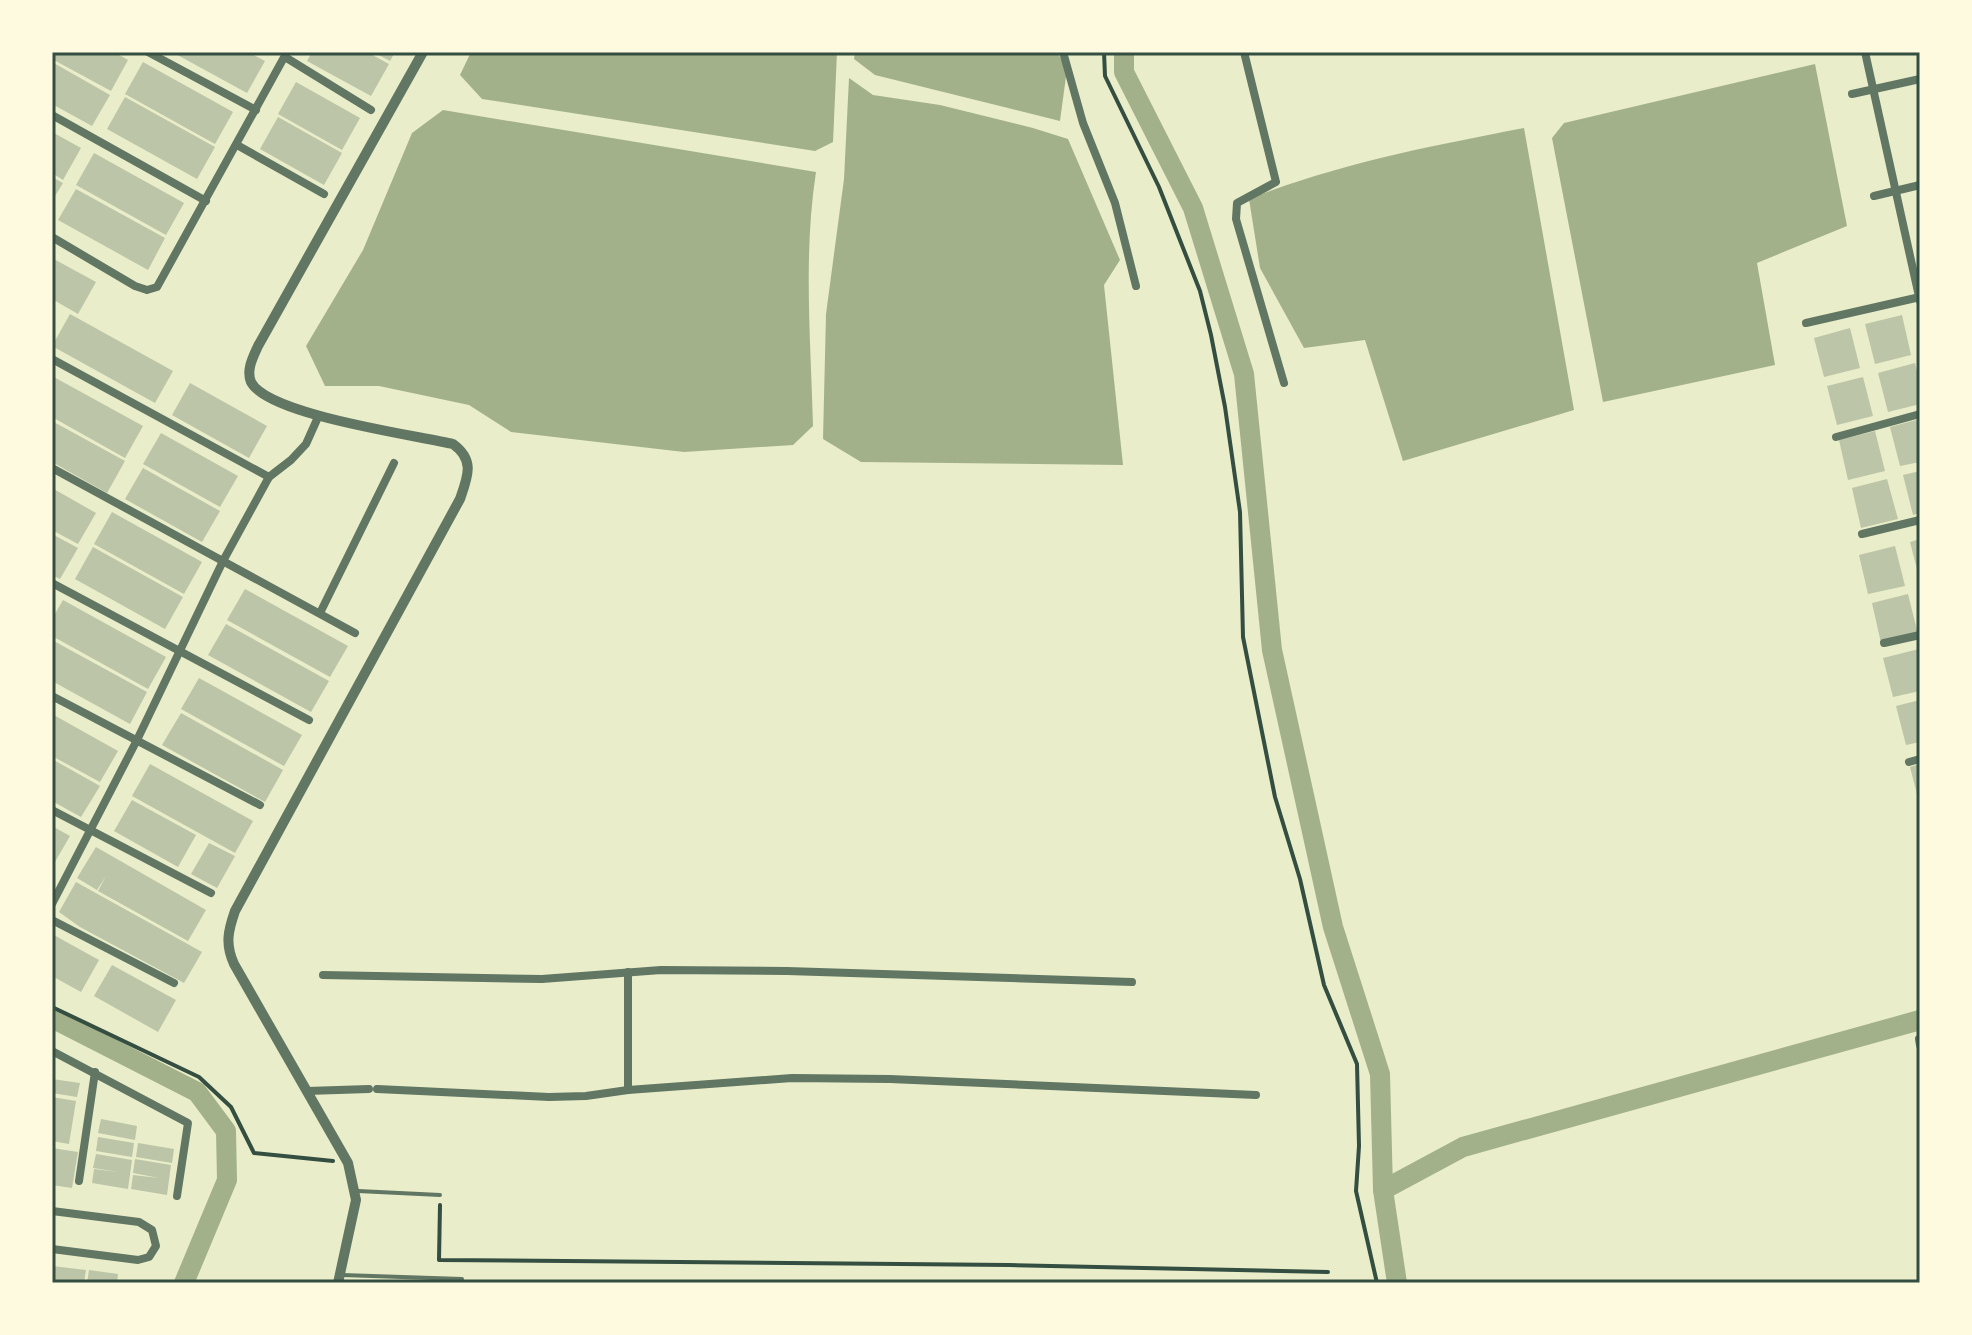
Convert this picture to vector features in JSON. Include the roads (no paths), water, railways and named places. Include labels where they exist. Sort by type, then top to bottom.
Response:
[{"type":"street","points":[[148,52],[256,110]]},
{"type":"street","points":[[339,1279],[352,1223],[355,1191],[348,1163],[234,964],[227,949],[227,931],[235,911],[460,499],[468,476],[468,462],[463,452],[453,444],[366,429],[260,392],[252,383],[249,372],[252,360],[423,52]]},
{"type":"street","points":[[1063,52],[1083,123],[1115,203],[1136,286]]},
{"type":"street","points":[[1244,52],[1276,182],[1237,203],[1236,219],[1284,383]]},
{"type":"street","points":[[1806,323],[1920,298],[1865,52]]},
{"type":"street","points":[[52,237],[135,286],[147,290],[157,287],[286,54],[371,110]]},
{"type":"street","points":[[1852,94],[1920,79]]},
{"type":"street","points":[[52,115],[206,201]]},
{"type":"street","points":[[237,145],[324,194]]},
{"type":"street","points":[[1874,196],[1920,185]]},
{"type":"street","points":[[52,359],[269,477]]},
{"type":"street","points":[[1836,437],[1920,414]]},
{"type":"street","points":[[52,904],[137,740],[223,561],[269,477],[306,444],[319,415]]},
{"type":"street","points":[[320,613],[394,463]]},
{"type":"street","points":[[52,468],[355,633]]},
{"type":"street","points":[[1862,534],[1920,520]]},
{"type":"street","points":[[52,583],[309,720]]},
{"type":"street","points":[[1884,643],[1920,635]]},
{"type":"street","points":[[52,696],[260,805]]},
{"type":"street","points":[[1909,762],[1920,759]]},
{"type":"street","points":[[52,810],[211,893]]},
{"type":"street","points":[[52,920],[174,983]]},
{"type":"street","points":[[323,975],[542,979],[628,972],[787,971],[1132,982]]},
{"type":"street","points":[[628,972],[628,1090]]},
{"type":"street","points":[[52,1051],[188,1123],[177,1196]]},
{"type":"street","points":[[79,1181],[95,1072]]},
{"type":"street","points":[[307,1091],[373,1089],[549,1097],[760,1079],[820,1078],[1256,1095]]},
{"type":"street","points":[[52,1211],[139,1222],[152,1230],[156,1246],[149,1257],[138,1260],[52,1249]]},
{"type":"lane","points":[[355,1191],[440,1195]]},
{"type":"lane","points":[[339,1279],[462,1279]]},
{"type":"waterway","points":[[1124,52],[1124,72],[1193,208],[1244,374],[1272,650],[1333,927],[1380,1074],[1383,1190],[1397,1283]]},
{"type":"waterway","points":[[52,1018],[197,1092],[226,1131],[227,1180],[184,1283]]},
{"type":"waterway","points":[[1383,1190],[1463,1147],[1920,1020]]}]
